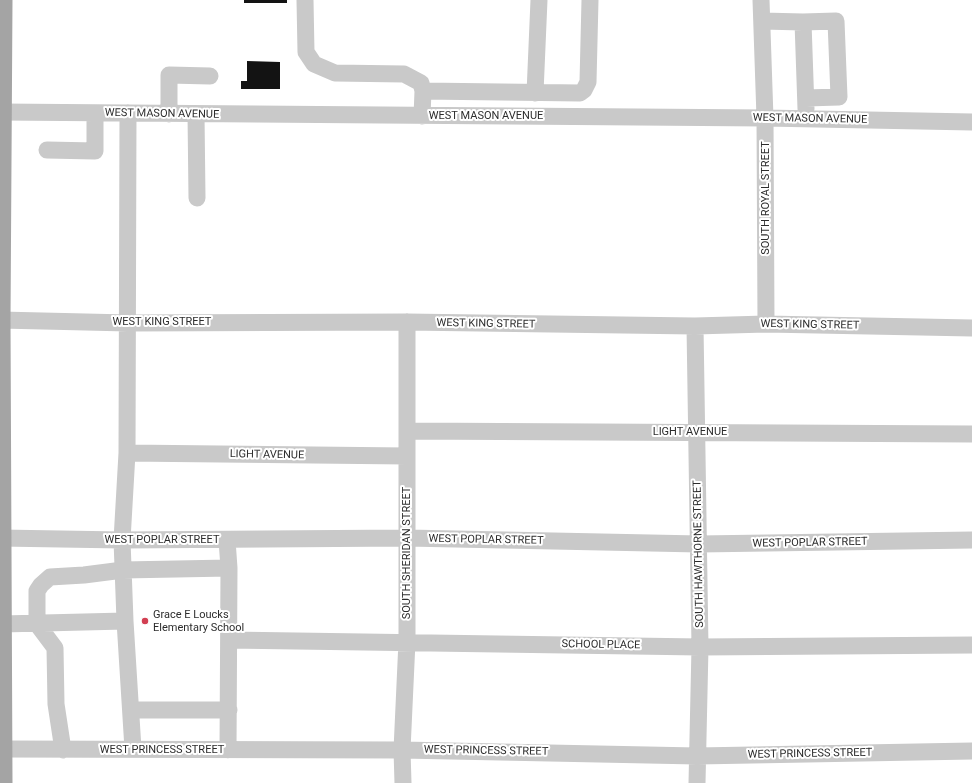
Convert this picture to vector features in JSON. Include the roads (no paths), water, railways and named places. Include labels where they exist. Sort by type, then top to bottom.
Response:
[{"type":"main road","points":[[1,13],[0,320],[2,783]]},
{"type":"street","points":[[305,0],[306,52],[314,64],[335,73],[404,74],[421,82],[423,91],[422,116]]},
{"type":"street","points":[[535,92],[539,0]]},
{"type":"street","points":[[423,91],[580,93],[584,90],[588,82],[590,0]]},
{"type":"street","name":"SOUTH ROYAL STREET","points":[[761,0],[765,118],[766,324]]},
{"type":"street","points":[[762,21],[836,21],[839,97],[806,98]]},
{"type":"street","points":[[803,22],[807,119]]},
{"type":"street","points":[[169,114],[169,75],[210,76]]},
{"type":"street","name":"WEST MASON AVENUE","points":[[1,112],[765,118],[972,122]]},
{"type":"street","points":[[47,150],[94,151],[96,113]]},
{"type":"street","points":[[128,113],[127,453],[122,540],[125,621],[133,749]]},
{"type":"street","points":[[196,114],[197,198]]},
{"type":"street","name":"WEST KING STREET","points":[[0,320],[128,323],[407,322],[696,326],[766,324],[972,328]]},
{"type":"street","name":"SOUTH SHERIDAN STREET","points":[[403,783],[402,750],[407,641],[407,322]]},
{"type":"street","name":"SOUTH HAWTHORNE STREET","points":[[696,326],[700,647],[697,783]]},
{"type":"street","name":"LIGHT AVENUE","points":[[407,431],[972,434]]},
{"type":"street","name":"LIGHT AVENUE","points":[[127,453],[407,456]]},
{"type":"street","name":"WEST POPLAR STREET","points":[[1,538],[122,540],[407,538],[699,544],[972,540]]},
{"type":"street","points":[[227,540],[229,568],[228,750]]},
{"type":"street","points":[[63,750],[56,704],[55,648],[37,624],[37,592],[41,585],[50,577],[84,576],[123,570],[229,568]]},
{"type":"street","points":[[1,636],[37,624],[125,621]]},
{"type":"street","name":"SCHOOL PLACE","points":[[229,640],[407,641],[700,647],[972,645]]},
{"type":"street","points":[[131,710],[229,710]]},
{"type":"street","name":"WEST PRINCESS STREET","points":[[1,749],[402,750],[697,756],[972,751]]},
{"type":"place","name":"Grace E Loucks Elementary School","points":[[145,621]]}]
